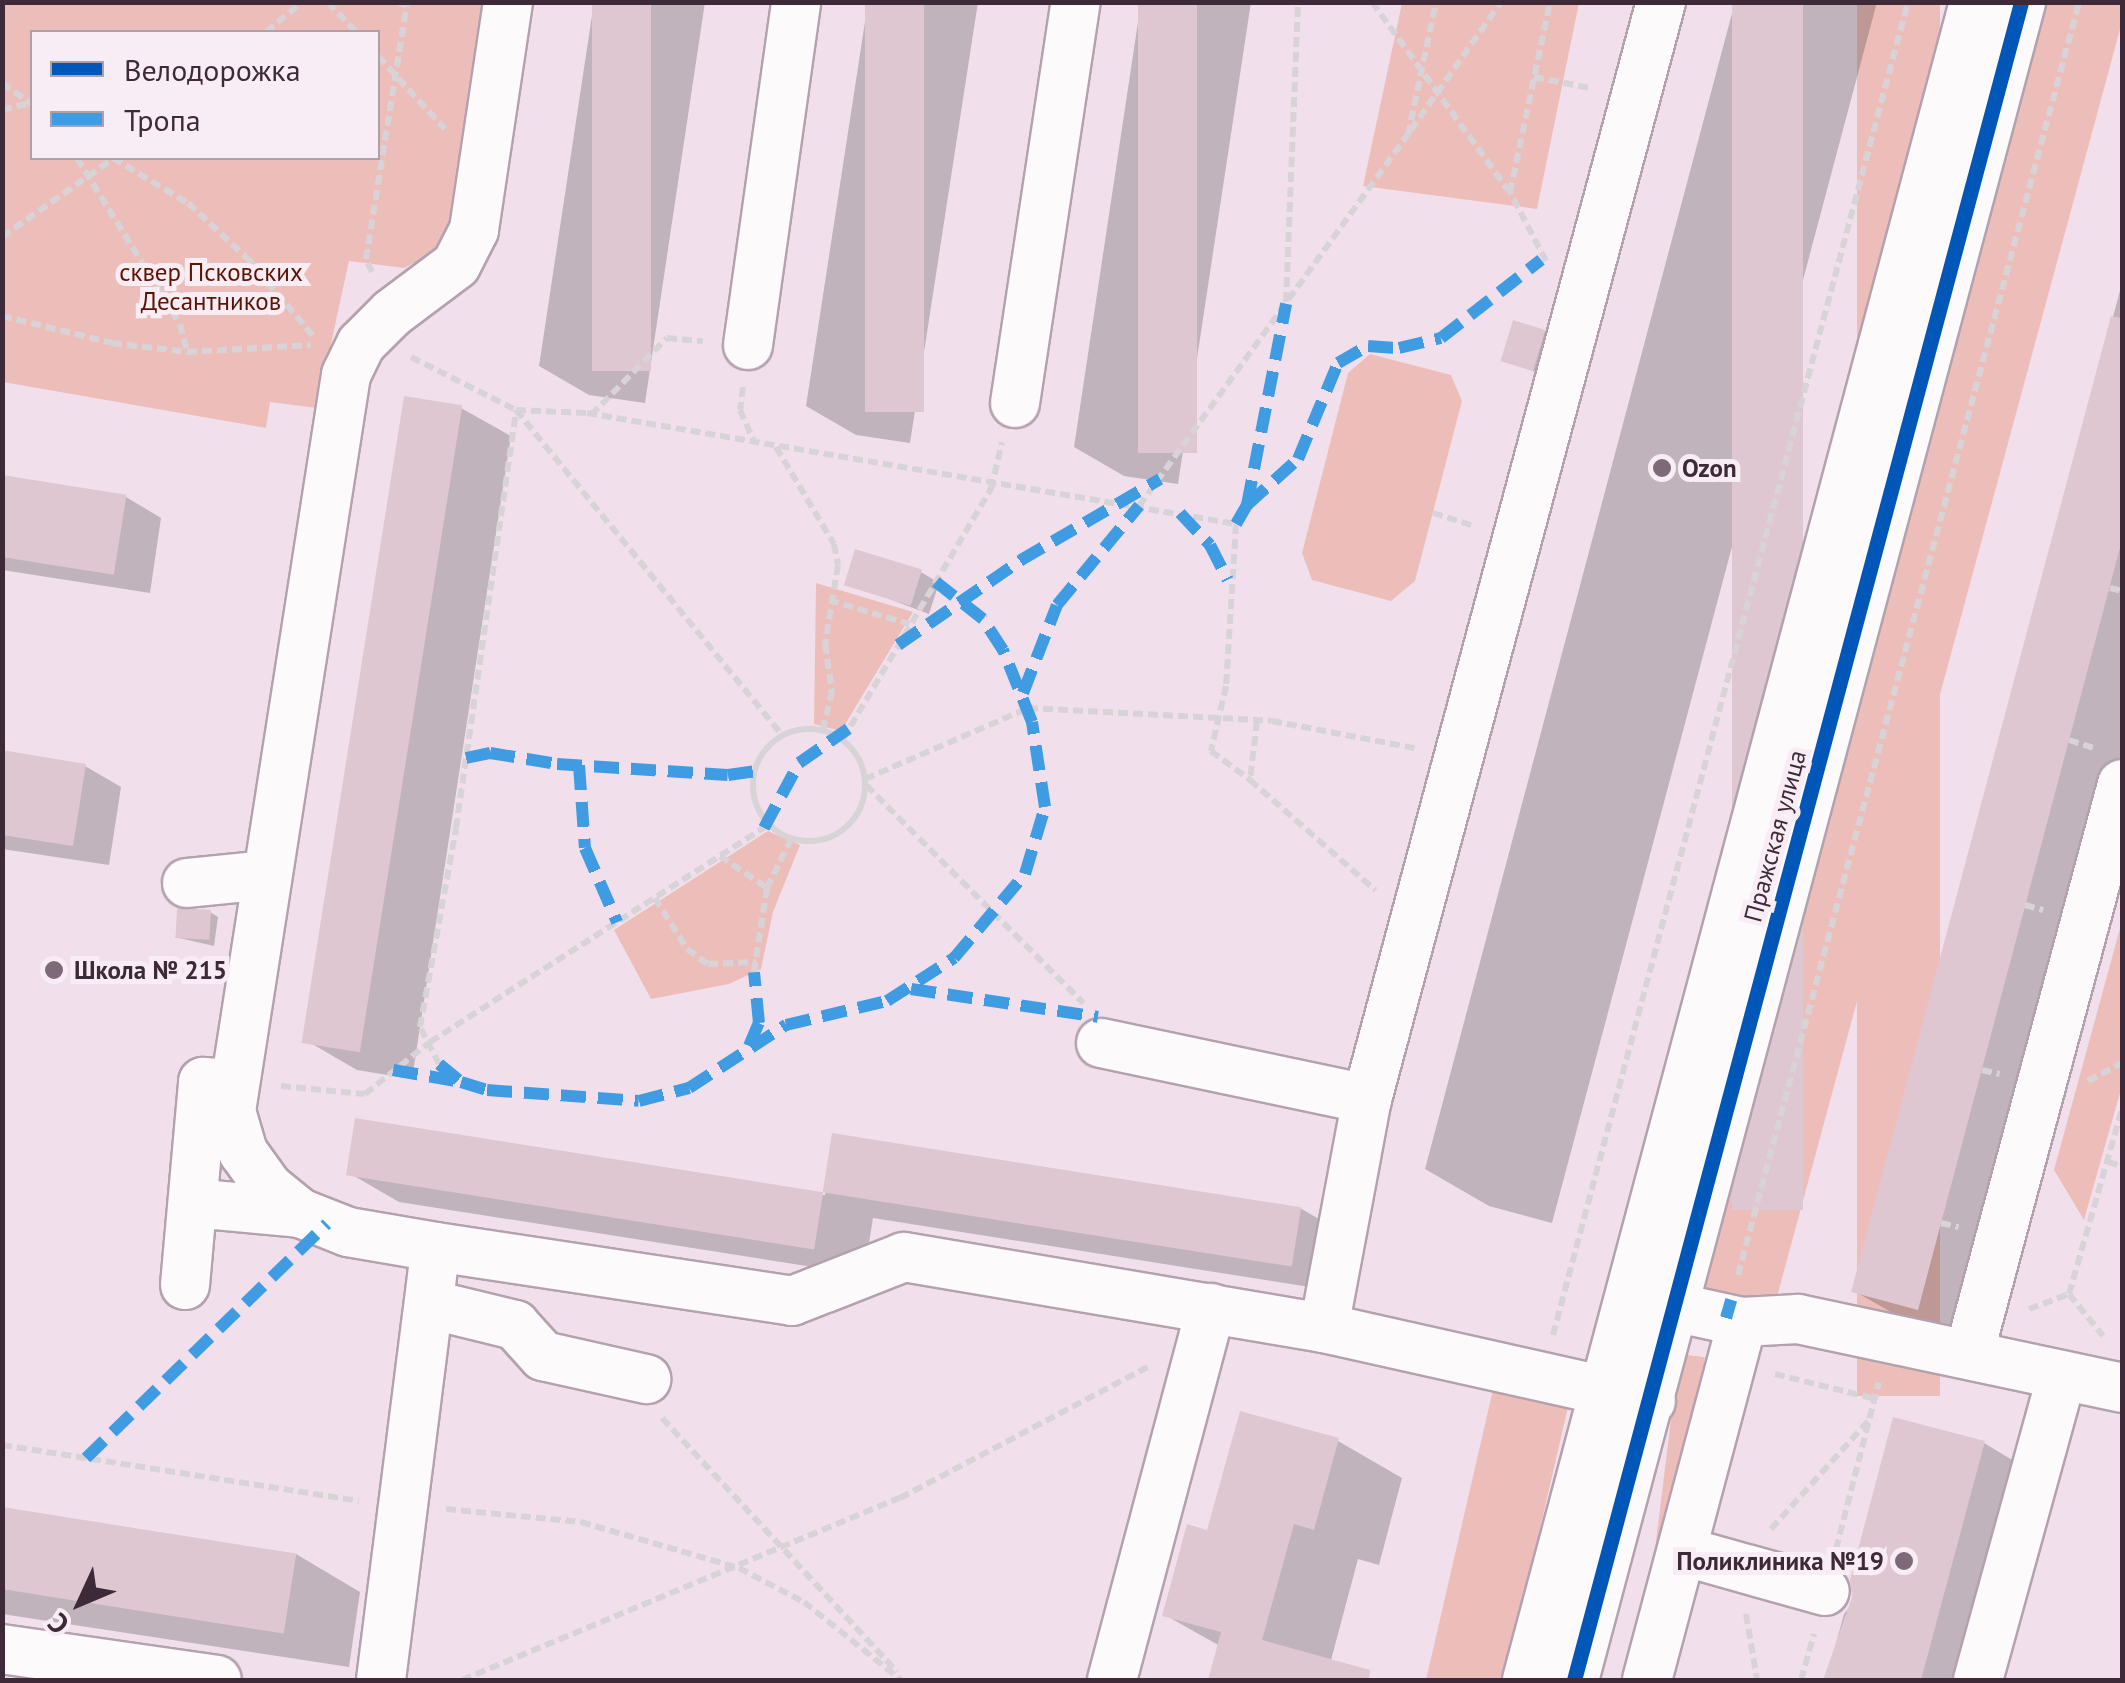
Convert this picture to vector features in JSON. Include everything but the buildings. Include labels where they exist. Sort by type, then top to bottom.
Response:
[{"type":"street","points":[[300,1214],[269,1188],[243,1152],[231,1111],[346,375],[361,344],[398,333],[456,265],[474,230],[508,2]]},
{"type":"street","points":[[746,363],[796,2]]},
{"type":"street","points":[[1015,403],[1076,2]]},
{"type":"street","points":[[1324,1328],[1367,1099],[1662,2]]},
{"type":"street","name":"Пражская улица","points":[[1528,1680],[1974,2]]},
{"type":"street","name":"Пражская улица","points":[[1574,1680],[2021,2]]},
{"type":"street","points":[[1973,1341],[2122,784]]},
{"type":"street","points":[[187,884],[267,875]]},
{"type":"street","points":[[1101,1043],[1367,1099]]},
{"type":"street","points":[[185,1285],[203,1082],[235,1084]]},
{"type":"street","points":[[192,1203],[300,1214],[348,1232],[792,1301],[904,1257],[1324,1328],[1651,1401]]},
{"type":"street","points":[[382,1680],[436,1247]]},
{"type":"street","points":[[1630,1296],[1736,1322],[1798,1319],[1890,1337],[1973,1341],[2062,1376],[2117,1367]]},
{"type":"street","points":[[429,1304],[516,1325],[543,1356],[651,1392]]},
{"type":"street","points":[[1112,1680],[1211,1308]]},
{"type":"street","points":[[1647,1680],[1686,1552],[1736,1322]]},
{"type":"street","points":[[1978,1680],[2062,1376]]},
{"type":"street","points":[[1686,1552],[1826,1591]]},
{"type":"street","points":[[2,1649],[217,1680]]},
{"type":"path","points":[[268,30],[302,2]]},
{"type":"path","points":[[328,2],[354,30]]},
{"type":"path","points":[[339,15],[342,2]]},
{"type":"path","points":[[397,2],[406,4],[366,259],[398,333],[516,410],[782,736]]},
{"type":"path","points":[[1286,304],[1298,2]]},
{"type":"path","points":[[1372,2],[1510,192],[1541,260],[1589,274]]},
{"type":"path","points":[[1408,135],[1436,2]]},
{"type":"path","points":[[1139,506],[1501,2]]},
{"type":"path","points":[[1510,192],[1550,2]]},
{"type":"path","points":[[1542,1374],[1908,2]]},
{"type":"path","points":[[1876,1399],[1736,1322],[2078,2]]},
{"type":"path","points":[[380,58],[483,171]]},
{"type":"path","points":[[1534,77],[1636,98]]},
{"type":"path","points":[[2,82],[30,103]]},
{"type":"path","points":[[2,110],[30,104]]},
{"type":"path","points":[[78,160],[180,324],[187,352]]},
{"type":"path","points":[[2,237],[110,160]]},
{"type":"path","points":[[2,316],[112,343],[187,352],[320,344],[248,259],[188,203],[116,160]]},
{"type":"path","points":[[590,415],[667,338],[746,363],[740,410],[755,444]]},
{"type":"path","points":[[516,410],[590,415],[1236,524],[1226,686],[1215,719],[1212,751],[1375,890],[1420,904]]},
{"type":"path","points":[[439,1064],[420,1027],[456,828],[516,410]]},
{"type":"path","points":[[776,447],[834,544],[838,566],[826,644],[832,691],[822,730]]},
{"type":"path","points":[[843,739],[991,489]]},
{"type":"path","points":[[2110,588],[2122,591]]},
{"type":"path","points":[[830,600],[910,624]]},
{"type":"path","points":[[865,782],[1028,708],[1257,720],[1458,761]]},
{"type":"path","points":[[1250,780],[1257,720]]},
{"type":"path","points":[[865,782],[857,814],[837,833],[791,838],[768,826],[756,799],[755,772],[782,736],[822,730],[843,739],[865,782],[1098,1017],[1101,1043]]},
{"type":"path","points":[[235,1084],[364,1094],[426,1045],[768,826]]},
{"type":"path","points":[[754,972],[767,888],[791,838]]},
{"type":"path","points":[[720,856],[767,888]]},
{"type":"path","points":[[655,898],[688,948],[708,964],[756,962]]},
{"type":"path","points":[[1973,1341],[2069,1294],[2122,1109]]},
{"type":"path","points":[[2108,1162],[2122,1166]]},
{"type":"path","points":[[2069,1294],[2117,1367]]},
{"type":"path","points":[[1801,1680],[1890,1337]]},
{"type":"path","points":[[462,1680],[782,1550],[1025,1437],[1158,1360]]},
{"type":"path","points":[[651,1392],[664,1424],[903,1680]]},
{"type":"path","points":[[2,1445],[374,1504]]},
{"type":"path","points":[[428,1508],[581,1522],[739,1568],[830,1621],[903,1680]]},
{"type":"path","points":[[830,1621],[840,1612]]},
{"type":"green space","name":"сквер Псковских Десантников","points":[[2,3],[488,3],[451,245],[404,268],[349,261],[317,408],[270,402],[266,428],[3,382]]},
{"type":"green space","points":[[1402,3],[1579,3],[1537,209],[1363,186]]},
{"type":"green space","points":[[1857,3],[1940,3],[1940,1396],[1857,1396]]},
{"type":"green space","points":[[2040,3],[2122,3],[2122,22],[1774,1308],[1694,1291]]},
{"type":"green space","points":[[1370,354],[1451,375],[1462,401],[1415,581],[1391,601],[1312,580],[1302,553],[1348,373]]},
{"type":"green space","points":[[816,583],[913,612],[841,731],[814,724]]},
{"type":"green space","points":[[768,831],[800,845],[773,912],[761,969],[729,984],[651,999],[614,930]]},
{"type":"green space","points":[[2122,921],[2122,1086],[2084,1220],[2054,1170]]},
{"type":"green space","points":[[1679,1354],[1705,1357],[1665,1680],[1639,1680]]},
{"type":"green space","points":[[1495,1381],[1570,1398],[1505,1680],[1426,1680]]},
{"type":"marked path","points":[[1247,505],[1298,459],[1338,363],[1368,346],[1399,348],[1441,338],[1541,260]]},
{"type":"marked path","points":[[1236,524],[1247,505],[1286,304]]},
{"type":"marked path","points":[[898,645],[1021,560],[1160,479]]},
{"type":"marked path","points":[[1023,693],[1057,605],[1139,506]]},
{"type":"marked path","points":[[1180,513],[1210,545],[1228,580]]},
{"type":"marked path","points":[[439,1064],[461,1082],[487,1090],[639,1101],[689,1088],[786,1025],[887,1001],[954,958],[1025,874],[1045,807],[1032,722],[1003,650],[983,619],[936,582]]},
{"type":"marked path","points":[[764,828],[799,763],[848,729]]},
{"type":"marked path","points":[[466,758],[490,753],[557,764],[728,775],[755,771]]},
{"type":"marked path","points":[[579,765],[585,848],[617,922]]},
{"type":"marked path","points":[[749,1046],[759,1023],[754,972]]},
{"type":"marked path","points":[[911,989],[1098,1017]]},
{"type":"marked path","points":[[393,1070],[456,1081]]},
{"type":"marked path","points":[[86,1458],[327,1224]]},
{"type":"marked path","points":[[1726,1318],[1731,1300]]},
{"type":"cycle path","points":[[1574,1680],[2021,2]]},
{"type":"place","name":"Ozon","points":[[1662,468]]},
{"type":"place","name":"Школа № 215","points":[[54,970]]},
{"type":"place","name":"Поликлиника №19","points":[[1904,1561]]}]
